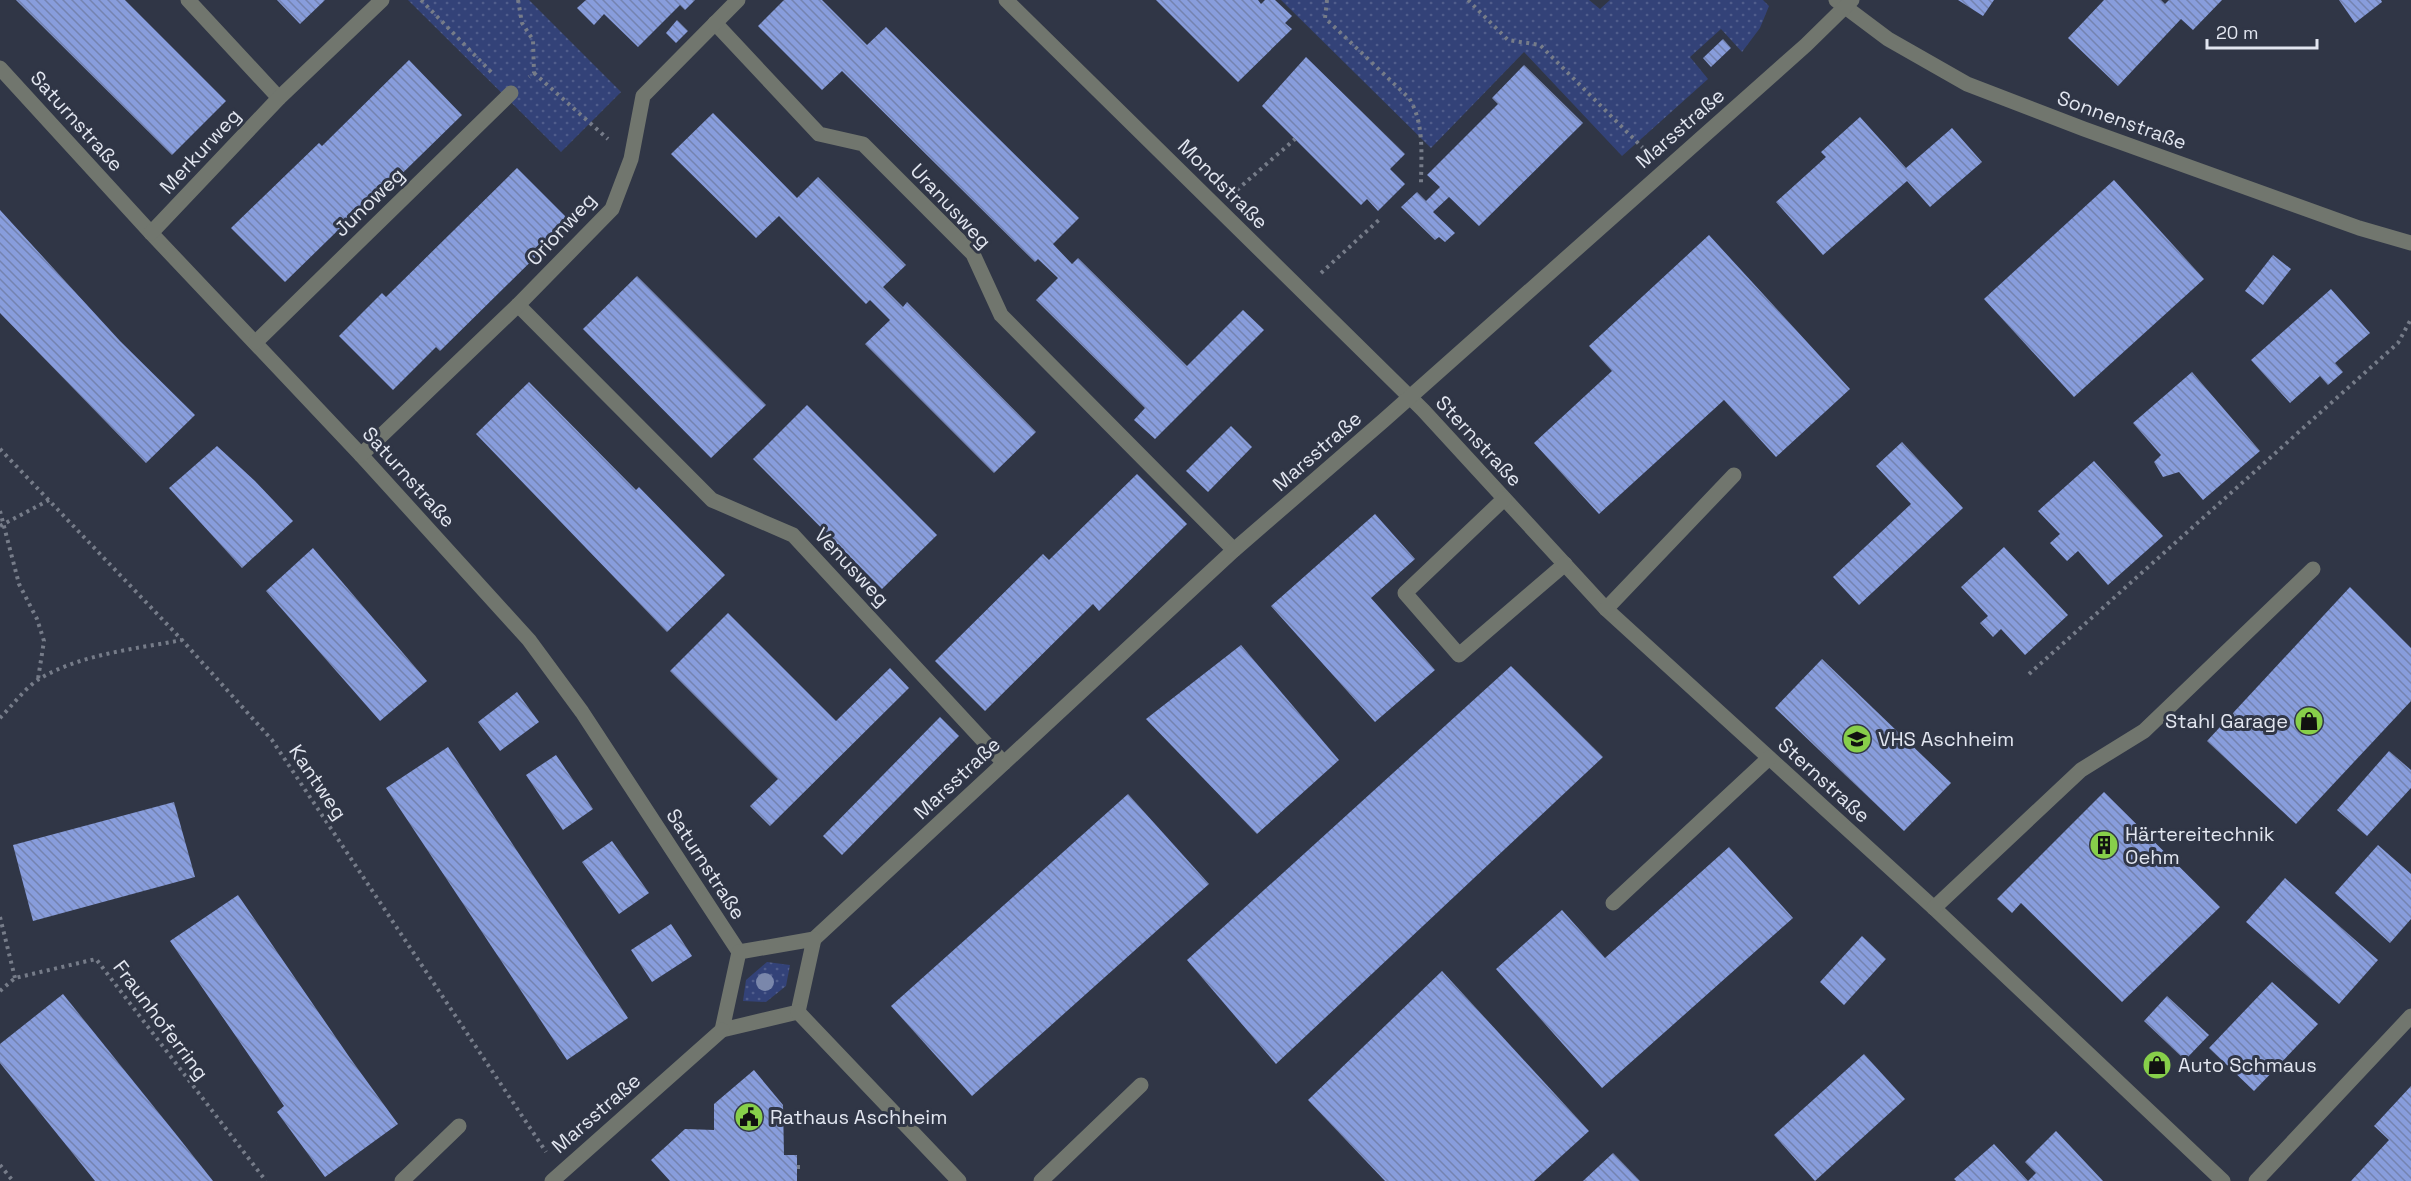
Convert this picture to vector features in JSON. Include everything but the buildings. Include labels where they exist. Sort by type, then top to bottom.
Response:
[{"type":"street","points":[[188,0],[279,98]]},
{"type":"street","name":"Merkurweg","points":[[151,233],[279,98],[382,0]]},
{"type":"street","name":"Orionweg","points":[[361,455],[518,305],[612,209],[631,159],[643,96],[738,0]]},
{"type":"street","name":"Mondstraße","points":[[1006,0],[1409,397]]},
{"type":"street","name":"Marsstraße","points":[[814,939],[1234,550],[1664,169],[1845,2]]},
{"type":"street","name":"Sonnenstraße","points":[[1845,2],[1888,39],[1967,84],[2084,129],[2360,228],[2411,243]]},
{"type":"street","name":"Uranusweg","points":[[715,23],[819,134],[863,144],[973,254],[1001,315],[1234,550]]},
{"type":"street","name":"Saturnstraße","points":[[0,68],[151,233],[361,455],[529,640],[582,712],[739,952]]},
{"type":"street","name":"Junoweg","points":[[256,342],[511,93]]},
{"type":"street","name":"Venusweg","points":[[518,305],[712,500],[793,535],[1004,763]]},
{"type":"street","name":"Sternstraße","points":[[1409,397],[1606,609],[1934,908],[2223,1181]]},
{"type":"street","points":[[1606,609],[1734,474]]},
{"type":"street","points":[[1504,499],[1405,593],[1459,655],[1565,564]]},
{"type":"street","points":[[1934,908],[2080,770],[2144,731],[2313,569]]},
{"type":"street","points":[[1613,903],[1769,758]]},
{"type":"street","points":[[723,1030],[739,952],[814,939],[798,1012],[959,1181]]},
{"type":"street","name":"Marsstraße","points":[[552,1181],[723,1030],[798,1012]]},
{"type":"street","points":[[2256,1181],[2411,1016]]},
{"type":"street","points":[[1041,1181],[1141,1085]]},
{"type":"street","points":[[402,1181],[459,1126]]},
{"type":"path","points":[[421,0],[511,93],[534,73]]},
{"type":"path","points":[[518,0],[522,23],[533,40],[534,73],[631,159]]},
{"type":"path","points":[[1327,0],[1325,18],[1409,98],[1416,110],[1421,135],[1421,186]]},
{"type":"path","points":[[1468,0],[1508,40],[1540,45],[1664,169]]},
{"type":"path","points":[[1217,208],[1295,139]]},
{"type":"path","points":[[1302,291],[1380,219]]},
{"type":"path","points":[[2029,674],[2398,343],[2411,319]]},
{"type":"path","name":"Kantweg","points":[[0,451],[182,640],[272,740],[541,1147],[565,1169]]},
{"type":"path","points":[[2,526],[49,500]]},
{"type":"path","points":[[0,511],[2,526],[19,584],[37,619],[44,641],[38,680]]},
{"type":"path","points":[[0,718],[38,680],[72,664],[109,654],[182,640]]},
{"type":"path","points":[[0,917],[15,978]]},
{"type":"path","name":"Fraunhoferring","points":[[0,991],[15,978],[96,959],[266,1181]]},
{"type":"path","points":[[0,1165],[13,1181]]},
{"type":"path","points":[[797,1167],[803,1167]]},
{"type":"shaded area","points":[[408,0],[529,0],[621,92],[561,152]]},
{"type":"shaded area","points":[[1281,0],[1589,0],[1600,9],[1610,0],[1763,0],[1769,6],[1760,28],[1742,52],[1721,29],[1690,57],[1708,79],[1622,156],[1524,52],[1431,148]]},
{"type":"shaded area","points":[[767,962],[790,965],[786,986],[766,1002],[743,1001],[746,980]]},
{"type":"place","name":"Stahl Garage","points":[[2309,721]]},
{"type":"place","name":"VHS Aschheim","points":[[1857,739]]},
{"type":"place","name":"Härtereitechnik Oehm","points":[[2104,845]]},
{"type":"place","name":"Auto Schmaus","points":[[2157,1065]]},
{"type":"place","name":"Rathaus Aschheim","points":[[749,1117]]}]
